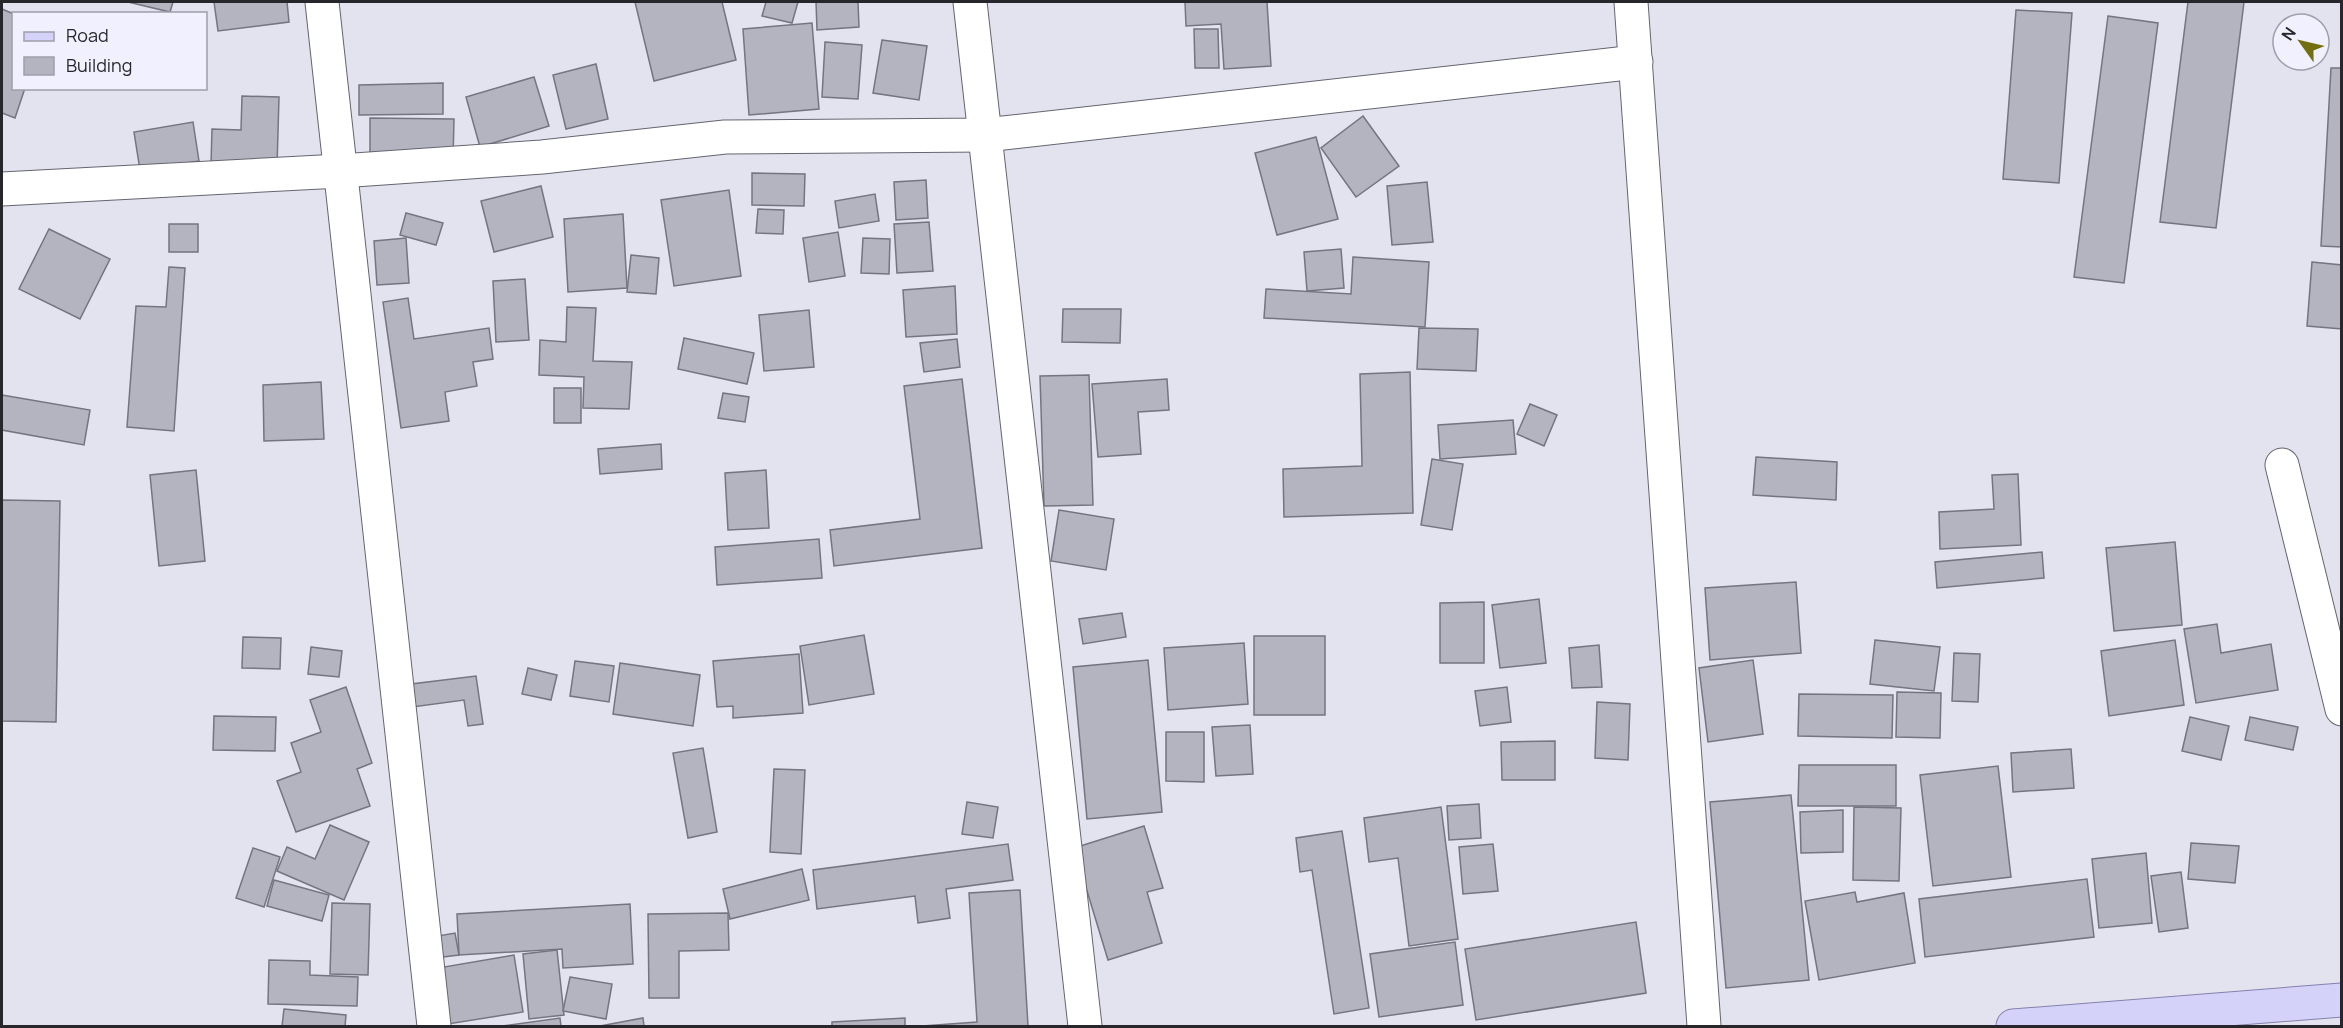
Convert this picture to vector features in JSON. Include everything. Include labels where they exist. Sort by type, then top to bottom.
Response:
[{"type":"main road","points":[[2013,1026],[2342,1000]]},
{"type":"street","points":[[322,2],[434,1026]]},
{"type":"street","points":[[970,2],[1085,1026]]},
{"type":"street","points":[[1631,2],[1704,1026]]},
{"type":"street","points":[[2,189],[340,171],[542,157],[725,137],[985,135],[1636,62]]},
{"type":"street","points":[[2282,465],[2342,709]]},
{"type":"building","points":[[128,2],[173,2],[170,12]]},
{"type":"building","points":[[214,2],[287,2],[289,22],[218,31]]},
{"type":"building","points":[[635,2],[722,2],[736,60],[654,81]]},
{"type":"building","points":[[766,2],[798,2],[792,23],[762,16]]},
{"type":"building","points":[[816,2],[858,2],[859,27],[817,30]]},
{"type":"building","points":[[1185,2],[1267,2],[1271,66],[1224,69],[1221,24],[1186,26]]},
{"type":"building","points":[[2188,2],[2244,2],[2216,228],[2160,222]]},
{"type":"building","points":[[2,9],[12,13],[12,90],[24,90],[15,118],[2,113]]},
{"type":"building","points":[[2016,10],[2072,13],[2059,183],[2003,179]]},
{"type":"building","points":[[2108,16],[2158,23],[2124,283],[2074,277]]},
{"type":"building","points":[[812,23],[819,109],[749,115],[743,29]]},
{"type":"building","points":[[1194,29],[1218,29],[1219,68],[1195,68]]},
{"type":"building","points":[[882,40],[927,46],[919,100],[873,93]]},
{"type":"building","points":[[825,42],[862,45],[858,99],[822,97]]},
{"type":"building","points":[[596,64],[608,119],[566,129],[553,75]]},
{"type":"building","points":[[2331,68],[2342,68],[2342,247],[2321,246]]},
{"type":"building","points":[[534,77],[549,126],[480,147],[466,97]]},
{"type":"building","points":[[443,83],[443,114],[359,115],[359,85]]},
{"type":"building","points":[[242,96],[279,97],[277,167],[211,164],[212,129],[241,130]]},
{"type":"building","points":[[1363,116],[1399,166],[1356,197],[1321,148]]},
{"type":"building","points":[[370,118],[454,119],[453,160],[370,159]]},
{"type":"building","points":[[193,122],[199,161],[140,170],[134,132]]},
{"type":"building","points":[[1316,137],[1338,219],[1277,235],[1255,153]]},
{"type":"building","points":[[752,173],[805,174],[804,206],[752,205]]},
{"type":"building","points":[[926,180],[928,218],[896,220],[894,182]]},
{"type":"building","points":[[1427,182],[1433,242],[1392,245],[1387,186]]},
{"type":"building","points":[[541,186],[553,237],[494,252],[481,201]]},
{"type":"building","points":[[729,190],[741,276],[674,286],[661,200]]},
{"type":"building","points":[[875,194],[879,221],[839,228],[835,201]]},
{"type":"building","points":[[758,209],[784,210],[783,234],[756,233]]},
{"type":"building","points":[[406,213],[443,223],[436,245],[400,235]]},
{"type":"building","points":[[623,214],[627,288],[568,292],[564,219]]},
{"type":"building","points":[[929,222],[933,271],[897,273],[894,224]]},
{"type":"building","points":[[169,224],[198,224],[198,252],[169,252]]},
{"type":"building","points":[[49,229],[110,259],[80,319],[19,289]]},
{"type":"building","points":[[838,232],[845,276],[809,282],[803,238]]},
{"type":"building","points":[[406,238],[409,283],[377,285],[374,241]]},
{"type":"building","points":[[863,238],[890,239],[889,274],[861,273]]},
{"type":"building","points":[[1341,249],[1344,288],[1307,291],[1304,252]]},
{"type":"building","points":[[631,255],[659,258],[656,294],[627,292]]},
{"type":"building","points":[[1353,257],[1429,262],[1425,327],[1264,318],[1266,289],[1351,294]]},
{"type":"building","points":[[2312,262],[2342,265],[2342,329],[2307,326]]},
{"type":"building","points":[[169,267],[185,268],[174,431],[127,427],[136,306],[166,307]]},
{"type":"building","points":[[525,279],[529,340],[496,342],[493,281]]},
{"type":"building","points":[[955,286],[957,334],[906,337],[903,290]]},
{"type":"building","points":[[408,298],[414,339],[489,328],[493,359],[473,362],[477,386],[445,392],[449,421],[401,428],[383,302]]},
{"type":"building","points":[[567,307],[596,308],[593,361],[632,362],[629,409],[583,408],[584,377],[539,375],[540,340],[566,342]]},
{"type":"building","points":[[1063,309],[1121,309],[1120,343],[1062,342]]},
{"type":"building","points":[[809,310],[814,367],[764,371],[759,315]]},
{"type":"building","points":[[1419,328],[1478,329],[1476,371],[1417,369]]},
{"type":"building","points":[[684,338],[754,353],[747,384],[678,369]]},
{"type":"building","points":[[957,339],[960,367],[924,372],[920,343]]},
{"type":"building","points":[[1410,372],[1413,513],[1284,517],[1283,469],[1362,466],[1360,374]]},
{"type":"building","points":[[1089,375],[1093,505],[1044,506],[1040,376]]},
{"type":"building","points":[[962,379],[982,548],[834,566],[830,530],[920,519],[904,386]]},
{"type":"building","points":[[1167,379],[1169,410],[1138,412],[1141,454],[1098,457],[1092,384]]},
{"type":"building","points":[[321,382],[324,439],[264,441],[263,385]]},
{"type":"building","points":[[554,388],[581,388],[581,423],[554,423]]},
{"type":"building","points":[[723,393],[749,397],[745,422],[718,418]]},
{"type":"building","points":[[2,395],[90,410],[84,445],[2,430]]},
{"type":"building","points":[[1530,404],[1557,415],[1544,446],[1517,434]]},
{"type":"building","points":[[1513,420],[1516,454],[1440,459],[1438,425]]},
{"type":"building","points":[[661,444],[662,469],[600,474],[598,449]]},
{"type":"building","points":[[1756,457],[1837,462],[1836,500],[1753,495]]},
{"type":"building","points":[[1432,459],[1463,464],[1452,530],[1421,525]]},
{"type":"building","points":[[196,470],[205,561],[159,566],[150,475]]},
{"type":"building","points":[[766,470],[769,528],[728,530],[725,473]]},
{"type":"building","points":[[2018,474],[2021,545],[1940,549],[1939,512],[1994,509],[1992,475]]},
{"type":"building","points":[[2,500],[60,501],[56,722],[2,721]]},
{"type":"building","points":[[1059,510],[1114,519],[1106,570],[1051,561]]},
{"type":"building","points":[[819,539],[822,578],[717,585],[715,547]]},
{"type":"building","points":[[2175,542],[2182,625],[2114,631],[2106,548]]},
{"type":"building","points":[[2042,552],[2044,578],[1937,588],[1935,562]]},
{"type":"building","points":[[1796,582],[1801,653],[1710,660],[1705,588]]},
{"type":"building","points":[[1539,599],[1546,663],[1500,668],[1492,605]]},
{"type":"building","points":[[1484,602],[1484,663],[1440,663],[1440,603]]},
{"type":"building","points":[[1122,613],[1126,637],[1083,644],[1079,619]]},
{"type":"building","points":[[2217,624],[2221,653],[2271,644],[2278,690],[2196,703],[2184,629]]},
{"type":"building","points":[[864,635],[874,694],[809,705],[800,646]]},
{"type":"building","points":[[1254,636],[1325,636],[1325,715],[1254,715]]},
{"type":"building","points":[[243,637],[281,638],[280,669],[242,668]]},
{"type":"building","points":[[1875,640],[1940,647],[1934,691],[1870,684]]},
{"type":"building","points":[[2175,640],[2184,705],[2109,716],[2101,651]]},
{"type":"building","points":[[1244,643],[1248,704],[1168,710],[1164,648]]},
{"type":"building","points":[[1599,645],[1602,687],[1572,688],[1569,648]]},
{"type":"building","points":[[311,647],[342,651],[339,677],[308,674]]},
{"type":"building","points":[[1954,653],[1980,654],[1978,702],[1952,701]]},
{"type":"building","points":[[799,654],[803,713],[733,718],[733,706],[717,707],[713,661]]},
{"type":"building","points":[[1148,660],[1162,812],[1087,819],[1073,667]]},
{"type":"building","points":[[1753,660],[1763,734],[1708,742],[1699,668]]},
{"type":"building","points":[[575,661],[614,666],[609,702],[570,696]]},
{"type":"building","points":[[620,663],[700,675],[693,726],[613,714]]},
{"type":"building","points":[[528,668],[557,675],[551,700],[522,694]]},
{"type":"building","points":[[476,676],[483,724],[468,726],[464,700],[405,708],[403,685]]},
{"type":"building","points":[[346,687],[372,763],[357,769],[370,806],[296,832],[277,781],[301,772],[291,743],[321,732],[310,700]]},
{"type":"building","points":[[1507,687],[1511,722],[1480,726],[1475,691]]},
{"type":"building","points":[[1897,692],[1941,693],[1940,738],[1896,737]]},
{"type":"building","points":[[1799,694],[1893,695],[1892,738],[1798,736]]},
{"type":"building","points":[[1597,702],[1630,704],[1628,760],[1595,758]]},
{"type":"building","points":[[214,716],[276,717],[275,751],[213,750]]},
{"type":"building","points":[[2190,717],[2229,726],[2221,760],[2182,751]]},
{"type":"building","points":[[2250,717],[2298,727],[2293,750],[2245,740]]},
{"type":"building","points":[[1250,725],[1253,774],[1216,776],[1212,727]]},
{"type":"building","points":[[1166,732],[1204,732],[1204,782],[1166,781]]},
{"type":"building","points":[[1555,741],[1555,780],[1502,780],[1501,742]]},
{"type":"building","points":[[703,748],[717,832],[688,838],[673,753]]},
{"type":"building","points":[[2071,749],[2074,788],[2013,792],[2011,753]]},
{"type":"building","points":[[1799,765],[1896,765],[1896,806],[1798,806]]},
{"type":"building","points":[[1998,766],[2011,877],[1933,886],[1920,775]]},
{"type":"building","points":[[774,769],[805,770],[801,854],[770,852]]},
{"type":"building","points":[[1791,795],[1809,980],[1726,988],[1710,802]]},
{"type":"building","points":[[967,802],[998,807],[993,838],[962,834]]},
{"type":"building","points":[[1479,804],[1481,838],[1449,840],[1447,806]]},
{"type":"building","points":[[1441,807],[1458,939],[1409,946],[1398,858],[1369,862],[1364,818]]},
{"type":"building","points":[[1854,807],[1901,808],[1899,881],[1853,880]]},
{"type":"building","points":[[1843,810],[1843,852],[1801,853],[1800,812]]},
{"type":"building","points":[[330,825],[369,842],[344,900],[277,871],[287,847],[315,859]]},
{"type":"building","points":[[1144,826],[1163,888],[1147,892],[1162,943],[1108,960],[1074,848]]},
{"type":"building","points":[[1342,831],[1369,1008],[1334,1014],[1312,870],[1300,872],[1296,838]]},
{"type":"building","points":[[2191,843],[2239,846],[2235,883],[2188,879]]},
{"type":"building","points":[[1008,844],[1013,880],[946,889],[950,918],[918,923],[915,896],[817,909],[813,870]]},
{"type":"building","points":[[1493,844],[1498,891],[1463,894],[1459,847]]},
{"type":"building","points":[[253,848],[280,857],[264,907],[236,898]]},
{"type":"building","points":[[2146,853],[2152,923],[2099,928],[2092,859]]},
{"type":"building","points":[[802,869],[809,900],[730,919],[723,889]]},
{"type":"building","points":[[2181,872],[2188,928],[2159,932],[2151,876]]},
{"type":"building","points":[[2087,879],[2094,937],[1925,957],[1919,899]]},
{"type":"building","points":[[274,880],[329,895],[322,921],[267,906]]},
{"type":"building","points":[[1020,890],[1028,1026],[922,1026],[977,1022],[969,893]]},
{"type":"building","points":[[1855,892],[1857,902],[1904,893],[1915,963],[1819,980],[1805,901]]},
{"type":"building","points":[[332,903],[370,904],[368,975],[330,974]]},
{"type":"building","points":[[630,904],[633,964],[563,968],[562,949],[459,955],[457,914]]},
{"type":"building","points":[[728,913],[729,950],[679,951],[679,998],[649,998],[648,914]]},
{"type":"building","points":[[1636,922],[1646,993],[1476,1020],[1465,949]]},
{"type":"building","points":[[455,933],[459,955],[435,958],[432,937]]},
{"type":"building","points":[[1455,942],[1463,1005],[1379,1017],[1370,954]]},
{"type":"building","points":[[557,950],[564,1015],[529,1019],[523,954]]},
{"type":"building","points":[[514,955],[523,1012],[448,1024],[438,968]]},
{"type":"building","points":[[269,960],[310,961],[310,975],[358,977],[357,1006],[268,1004]]},
{"type":"building","points":[[570,977],[612,984],[606,1019],[563,1011]]},
{"type":"building","points":[[284,1009],[346,1015],[345,1026],[282,1026]]},
{"type":"building","points":[[560,1018],[561,1026],[502,1026]]},
{"type":"building","points":[[643,1018],[644,1026],[600,1026]]},
{"type":"building","points":[[905,1018],[905,1026],[832,1026],[832,1022]]}]
